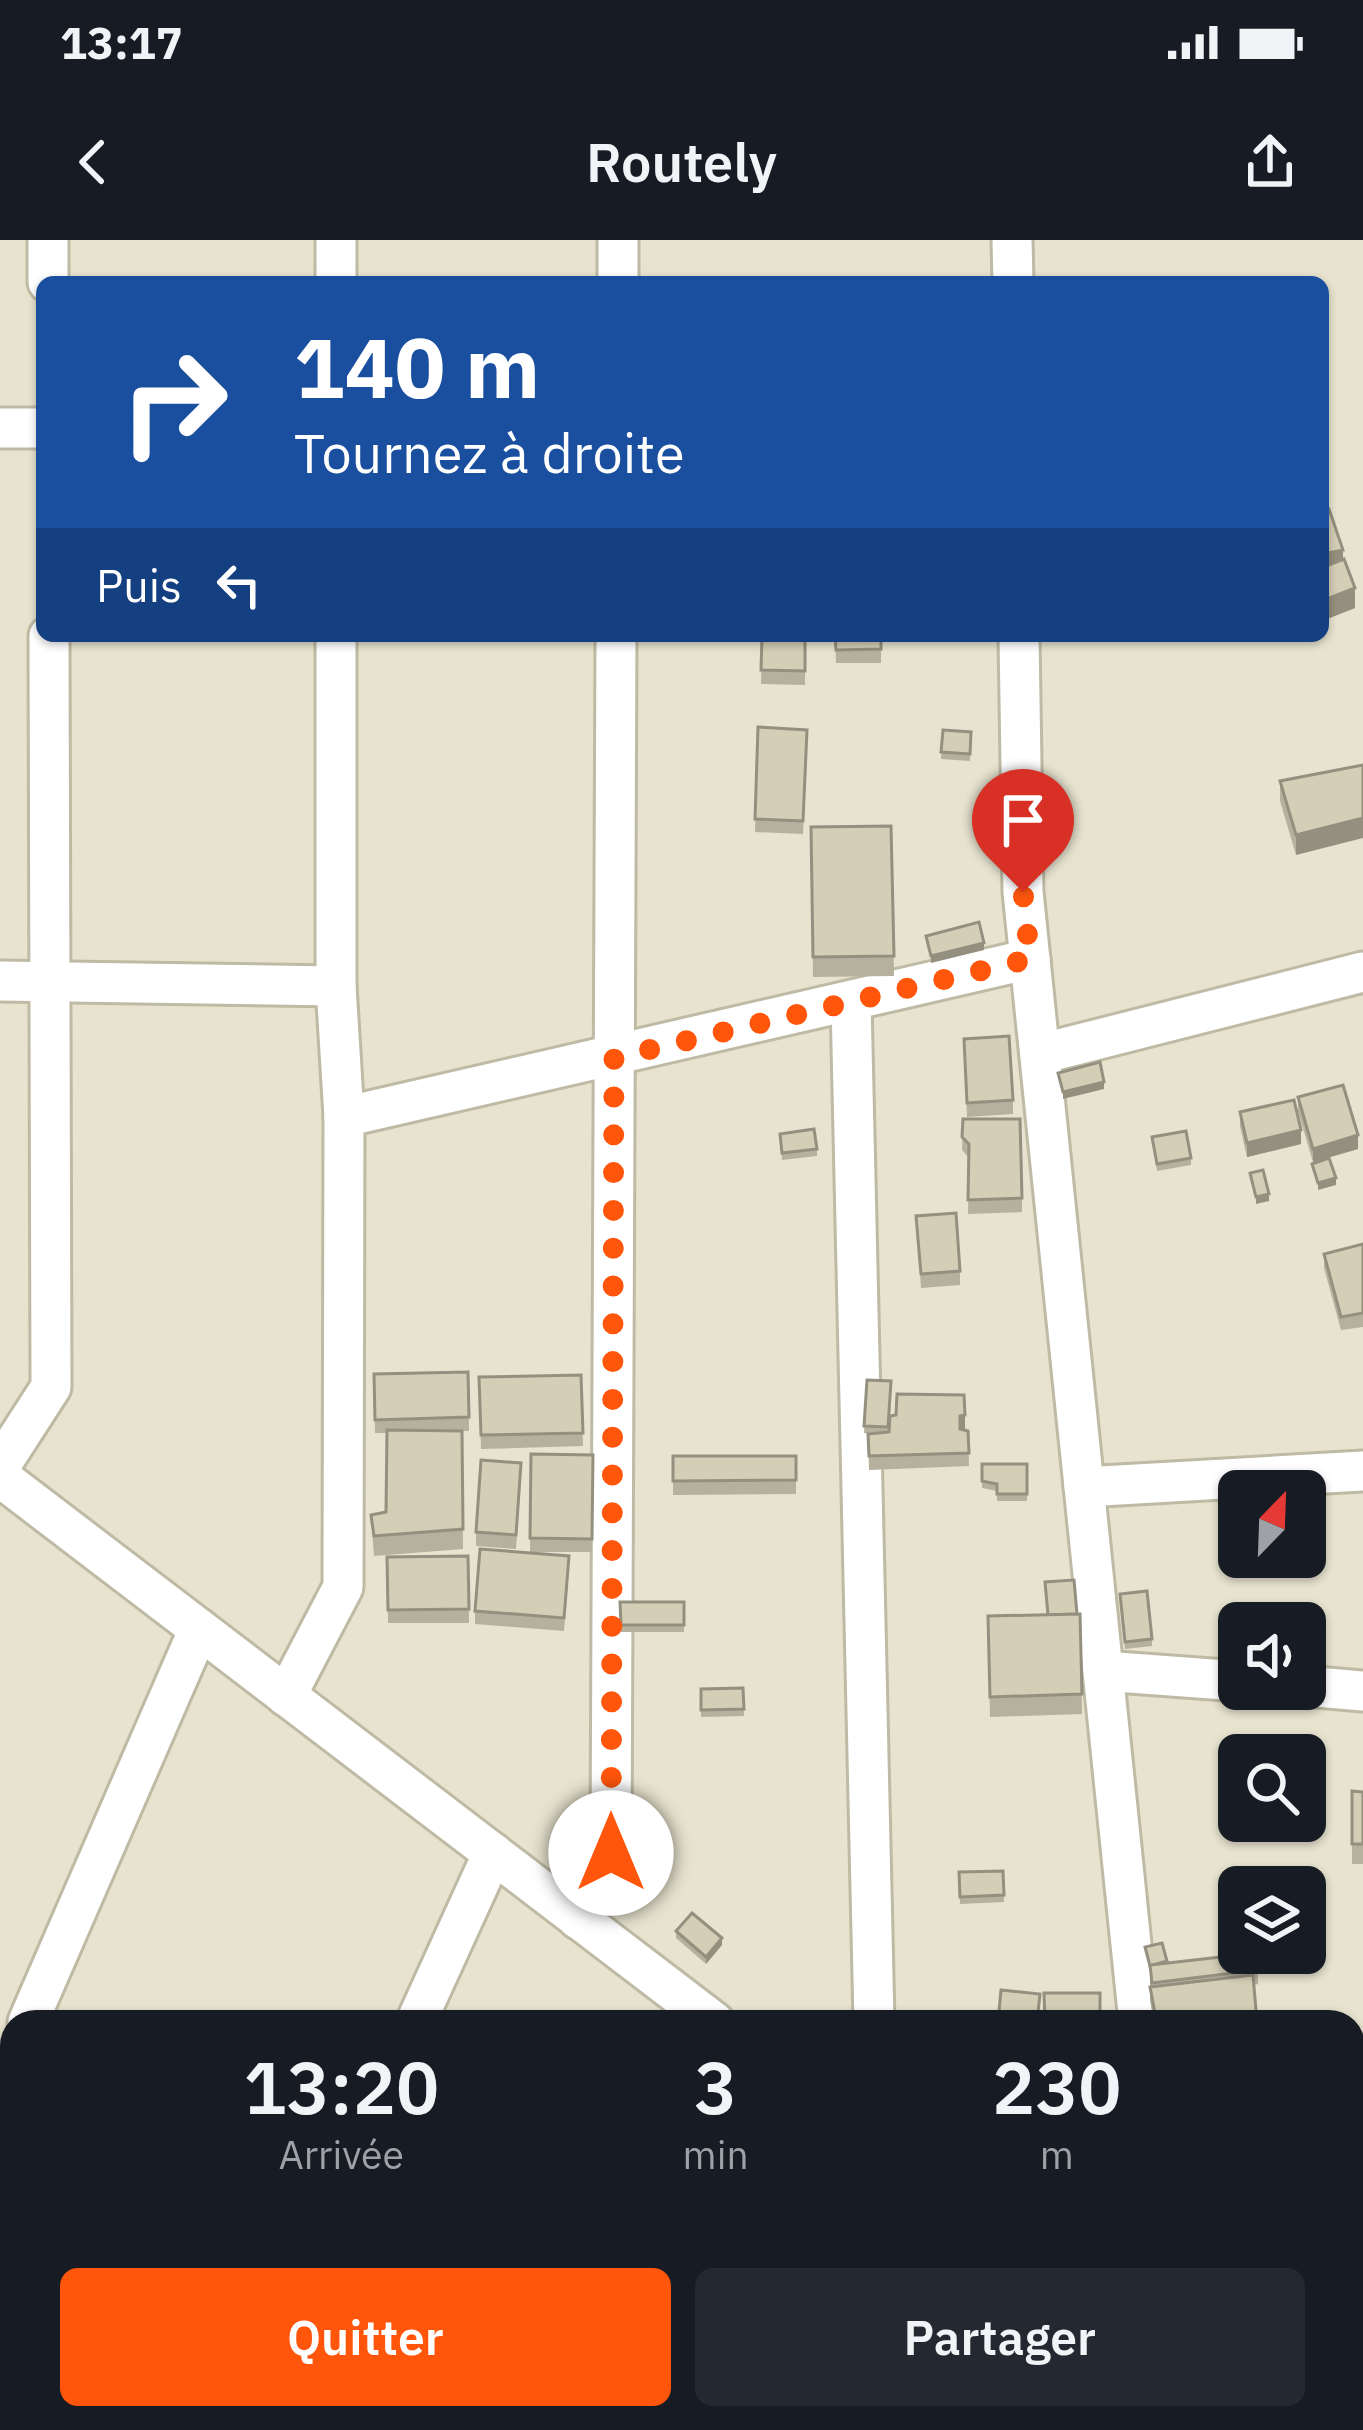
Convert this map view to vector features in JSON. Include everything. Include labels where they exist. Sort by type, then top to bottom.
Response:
[{"type":"street","points":[[48,240],[48,276]]},
{"type":"street","points":[[336,240],[336,276]]},
{"type":"street","points":[[618,240],[618,276]]},
{"type":"street","points":[[1012,240],[1012,276]]},
{"type":"street","points":[[0,428],[36,428]]},
{"type":"street","points":[[0,1466],[51,1387],[49,642]]},
{"type":"street","points":[[286,1696],[343,1588],[344,1117],[336,986],[336,642]]},
{"type":"street","points":[[578,1919],[611,1853],[616,642]]},
{"type":"street","points":[[1018,642],[1023,892],[1138,2010]]},
{"type":"street","points":[[344,1117],[1030,959]]},
{"type":"street","points":[[1040,1054],[1363,972]]},
{"type":"street","points":[[0,981],[336,986]]},
{"type":"street","points":[[850,1000],[874,2010]]},
{"type":"street","points":[[1084,1487],[1363,1471]]},
{"type":"street","points":[[0,1477],[698,2010]]},
{"type":"street","points":[[33,2010],[199,1629]]},
{"type":"street","points":[[1102,1671],[1218,1679]]},
{"type":"street","points":[[1326,1687],[1363,1690]]},
{"type":"street","points":[[421,2010],[493,1853]]},
{"type":"shaded area","points":[[0,240],[1363,240],[1363,2010],[0,2010]]},
{"type":"building","points":[[1329,509],[1343,550],[1329,553]]},
{"type":"building","points":[[1344,559],[1355,588],[1329,598],[1329,565]]},
{"type":"building","points":[[762,642],[805,642],[805,671],[761,670]]},
{"type":"building","points":[[835,642],[881,642],[881,649],[836,650]]},
{"type":"building","points":[[758,727],[807,730],[803,821],[755,819]]},
{"type":"building","points":[[943,730],[971,732],[970,754],[941,752]]},
{"type":"building","points":[[1363,765],[1363,818],[1296,835],[1280,781]]},
{"type":"building","points":[[891,826],[894,956],[813,957],[811,827]]},
{"type":"building","points":[[979,922],[984,943],[931,956],[926,936]]},
{"type":"building","points":[[1009,1036],[1013,1100],[967,1103],[964,1039]]},
{"type":"building","points":[[1100,1062],[1104,1082],[1063,1092],[1058,1073]]},
{"type":"building","points":[[1343,1085],[1358,1135],[1313,1149],[1298,1097]]},
{"type":"building","points":[[1294,1100],[1301,1130],[1247,1143],[1240,1112]]},
{"type":"building","points":[[963,1119],[1020,1119],[1022,1198],[968,1200],[969,1144],[962,1137]]},
{"type":"building","points":[[814,1129],[817,1149],[782,1153],[780,1134]]},
{"type":"building","points":[[1186,1131],[1191,1158],[1157,1164],[1152,1137]]},
{"type":"building","points":[[1329,1158],[1336,1178],[1318,1183],[1312,1164]]},
{"type":"building","points":[[1263,1170],[1269,1194],[1256,1197],[1250,1173]]},
{"type":"building","points":[[956,1213],[960,1271],[921,1274],[916,1216]]},
{"type":"building","points":[[1363,1244],[1363,1313],[1341,1317],[1324,1254]]},
{"type":"building","points":[[468,1372],[469,1417],[375,1420],[374,1374]]},
{"type":"building","points":[[581,1375],[583,1433],[481,1435],[479,1377]]},
{"type":"building","points":[[867,1380],[891,1381],[888,1427],[864,1426]]},
{"type":"building","points":[[897,1394],[964,1395],[960,1429],[968,1431],[969,1453],[869,1456],[868,1434],[889,1432]]},
{"type":"building","points":[[387,1430],[462,1431],[463,1529],[374,1536],[371,1515],[386,1512]]},
{"type":"building","points":[[531,1454],[593,1455],[592,1539],[530,1538]]},
{"type":"building","points":[[673,1456],[796,1456],[796,1480],[673,1481]]},
{"type":"building","points":[[481,1460],[521,1463],[516,1535],[476,1532]]},
{"type":"building","points":[[982,1464],[1027,1464],[1027,1494],[997,1494],[997,1484],[982,1481]]},
{"type":"building","points":[[480,1549],[569,1556],[564,1618],[475,1611]]},
{"type":"building","points":[[468,1556],[469,1609],[388,1610],[387,1557]]},
{"type":"building","points":[[1074,1580],[1077,1614],[1048,1615],[1045,1582]]},
{"type":"building","points":[[1147,1591],[1152,1639],[1125,1642],[1120,1594]]},
{"type":"building","points":[[620,1602],[684,1602],[684,1625],[621,1625]]},
{"type":"building","points":[[1080,1614],[1082,1694],[990,1697],[988,1616]]},
{"type":"building","points":[[743,1688],[744,1709],[701,1710],[701,1689]]},
{"type":"building","points":[[1352,1791],[1363,1792],[1363,1844],[1352,1844]]},
{"type":"building","points":[[1003,1871],[1004,1895],[960,1897],[959,1872]]},
{"type":"building","points":[[692,1913],[722,1938],[706,1957],[676,1931]]},
{"type":"building","points":[[1162,1943],[1167,1961],[1150,1966],[1145,1947]]},
{"type":"building","points":[[1218,1957],[1218,1974],[1225,1974],[1152,1983],[1150,1965]]},
{"type":"building","points":[[1253,1975],[1256,2010],[1154,2010],[1150,1987]]},
{"type":"building","points":[[1001,1990],[1040,1994],[1038,2010],[999,2010]]},
{"type":"building","points":[[1044,1993],[1100,1993],[1100,2010],[1045,2010]]},
{"type":"route","points":[[611,1853],[614,1058],[1030,959],[1023,892]]}]
